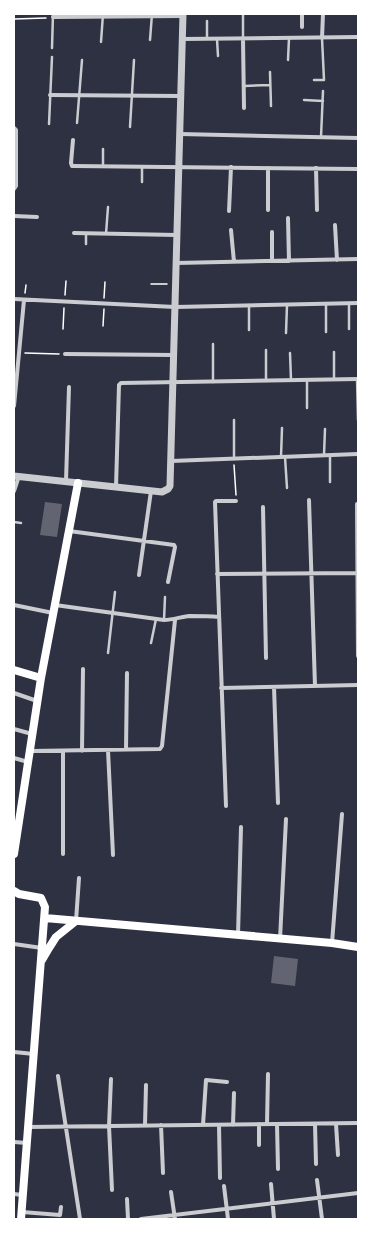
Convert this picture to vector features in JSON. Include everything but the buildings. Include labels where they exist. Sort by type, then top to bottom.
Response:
[{"type":"main road","points":[[14,854],[41,678],[78,483]]},
{"type":"main road","points":[[14,670],[41,678]]},
{"type":"main road","points":[[14,890],[19,894],[40,898],[45,907],[27,1143],[18,1195],[21,1215]]},
{"type":"main road","points":[[45,918],[332,943],[358,947]]},
{"type":"main road","points":[[40,964],[48,948],[56,937],[76,921]]},
{"type":"street","points":[[302,14],[302,27]]},
{"type":"street","points":[[322,38],[323,14]]},
{"type":"street","points":[[14,491],[16,476],[162,492],[168,490],[170,486],[183,15],[53,16]]},
{"type":"street","points":[[182,39],[358,37]]},
{"type":"street","points":[[243,39],[244,108]]},
{"type":"street","points":[[50,94],[180,96]]},
{"type":"street","points":[[14,128],[16,130],[16,186],[14,189]]},
{"type":"street","points":[[180,134],[358,138]]},
{"type":"street","points":[[73,140],[72,166],[358,169]]},
{"type":"street","points":[[229,211],[231,167]]},
{"type":"street","points":[[268,168],[268,210]]},
{"type":"street","points":[[316,168],[317,210]]},
{"type":"street","points":[[14,216],[37,217]]},
{"type":"street","points":[[288,218],[289,261]]},
{"type":"street","points":[[336,226],[337,260]]},
{"type":"street","points":[[231,230],[234,262]]},
{"type":"street","points":[[272,232],[272,261]]},
{"type":"street","points":[[74,233],[177,235]]},
{"type":"street","points":[[176,263],[358,260]]},
{"type":"street","points":[[14,299],[175,307],[358,303]]},
{"type":"street","points":[[14,406],[24,300]]},
{"type":"street","points":[[14,344],[20,344]]},
{"type":"street","points":[[65,354],[174,355]]},
{"type":"street","points":[[116,487],[120,383],[357,379]]},
{"type":"street","points":[[66,482],[70,387]]},
{"type":"street","points":[[171,461],[358,454]]},
{"type":"street","points":[[139,575],[151,491]]},
{"type":"street","points":[[310,500],[315,686]]},
{"type":"street","points":[[226,806],[215,502],[236,501]]},
{"type":"street","points":[[356,504],[358,656]]},
{"type":"street","points":[[263,507],[266,658]]},
{"type":"street","points":[[69,532],[174,545],[175,547],[168,582]]},
{"type":"street","points":[[217,574],[357,573]]},
{"type":"street","points":[[14,605],[113,613],[164,620],[175,620],[181,617],[189,616],[219,617]]},
{"type":"street","points":[[30,751],[160,749],[162,746],[175,620]]},
{"type":"street","points":[[82,751],[83,668]]},
{"type":"street","points":[[126,750],[127,673]]},
{"type":"street","points":[[221,688],[358,685]]},
{"type":"street","points":[[274,687],[278,803]]},
{"type":"street","points":[[14,693],[38,701]]},
{"type":"street","points":[[14,729],[32,734]]},
{"type":"street","points":[[108,750],[113,855]]},
{"type":"street","points":[[62,751],[63,854]]},
{"type":"street","points":[[14,758],[28,762]]},
{"type":"street","points":[[332,943],[342,814]]},
{"type":"street","points":[[280,939],[286,819]]},
{"type":"street","points":[[238,935],[241,827]]},
{"type":"street","points":[[76,921],[79,878]]},
{"type":"street","points":[[14,944],[42,948]]},
{"type":"street","points":[[14,1052],[34,1054]]},
{"type":"street","points":[[267,1124],[268,1074]]},
{"type":"street","points":[[58,1076],[80,1219]]},
{"type":"street","points":[[111,1079],[109,1126],[112,1190]]},
{"type":"street","points":[[203,1125],[206,1080],[227,1082]]},
{"type":"street","points":[[145,1126],[146,1085]]},
{"type":"street","points":[[233,1125],[234,1093]]},
{"type":"street","points":[[28,1127],[358,1123]]},
{"type":"street","points":[[259,1124],[259,1145]]},
{"type":"street","points":[[277,1124],[278,1168]]},
{"type":"street","points":[[315,1124],[316,1164]]},
{"type":"street","points":[[336,1124],[338,1155]]},
{"type":"street","points":[[161,1125],[163,1173]]},
{"type":"street","points":[[219,1125],[220,1178]]},
{"type":"street","points":[[14,1142],[27,1143]]},
{"type":"street","points":[[317,1180],[322,1219]]},
{"type":"street","points":[[271,1184],[274,1219]]},
{"type":"street","points":[[224,1186],[228,1219]]},
{"type":"street","points":[[171,1192],[175,1217]]},
{"type":"street","points":[[141,1219],[175,1217],[226,1209],[358,1193]]},
{"type":"street","points":[[127,1199],[128,1219]]},
{"type":"street","points":[[21,1215],[60,1215],[61,1207]]},
{"type":"lane","points":[[243,39],[244,14]]},
{"type":"lane","points":[[101,42],[103,15]]},
{"type":"lane","points":[[150,40],[152,15]]},
{"type":"lane","points":[[52,48],[53,16]]},
{"type":"lane","points":[[207,20],[207,39]]},
{"type":"lane","points":[[288,60],[289,38]]},
{"type":"lane","points":[[314,80],[324,80],[322,38]]},
{"type":"lane","points":[[217,39],[218,56]]},
{"type":"lane","points":[[49,124],[52,57]]},
{"type":"lane","points":[[77,122],[82,60]]},
{"type":"lane","points":[[130,127],[134,60]]},
{"type":"lane","points":[[270,72],[271,106]]},
{"type":"lane","points":[[244,86],[270,85]]},
{"type":"lane","points":[[321,137],[323,91]]},
{"type":"lane","points":[[304,100],[322,101]]},
{"type":"lane","points":[[103,149],[103,166]]},
{"type":"lane","points":[[142,166],[142,182]]},
{"type":"lane","points":[[106,234],[108,207]]},
{"type":"lane","points":[[86,234],[86,244]]},
{"type":"lane","points":[[348,303],[349,329]]},
{"type":"lane","points":[[326,304],[326,332]]},
{"type":"lane","points":[[249,305],[249,330]]},
{"type":"lane","points":[[286,333],[287,305]]},
{"type":"lane","points":[[213,344],[213,382]]},
{"type":"lane","points":[[266,350],[266,381]]},
{"type":"lane","points":[[334,352],[334,379]]},
{"type":"lane","points":[[290,353],[291,380]]},
{"type":"lane","points":[[357,379],[358,420]]},
{"type":"lane","points":[[306,408],[307,380]]},
{"type":"lane","points":[[234,420],[234,459]]},
{"type":"lane","points":[[282,428],[283,457],[287,488]]},
{"type":"lane","points":[[324,429],[324,455]]},
{"type":"lane","points":[[330,455],[330,482]]},
{"type":"lane","points":[[14,522],[21,523]]},
{"type":"lane","points":[[108,653],[115,592]]},
{"type":"lane","points":[[164,620],[165,597]]},
{"type":"lane","points":[[151,643],[156,619]]},
{"type":"path","points":[[14,20],[53,16]]},
{"type":"path","points":[[64,329],[66,281]]},
{"type":"path","points":[[103,326],[105,282]]},
{"type":"path","points":[[151,284],[176,284]]},
{"type":"path","points":[[19,353],[65,354]]},
{"type":"path","points":[[234,459],[236,501]]}]
